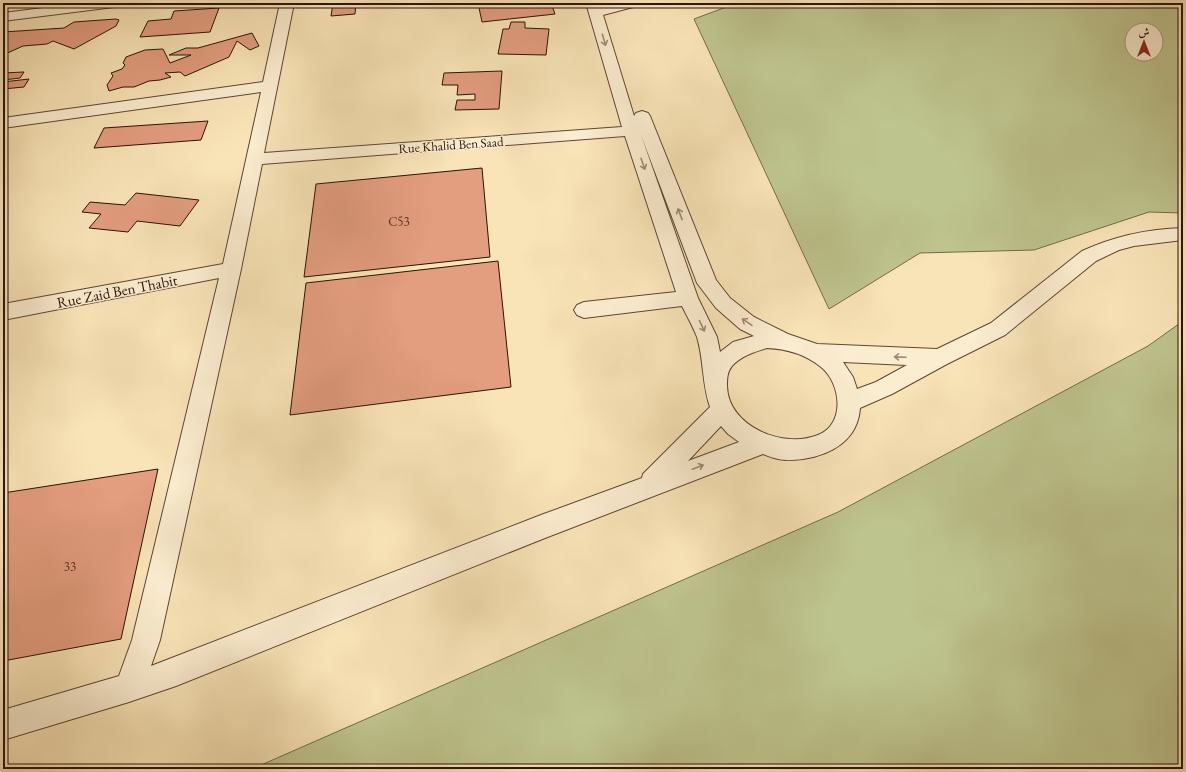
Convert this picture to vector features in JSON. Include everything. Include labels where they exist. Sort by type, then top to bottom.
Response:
[{"type":"street","points":[[3,16],[114,3]]},
{"type":"street","points":[[130,688],[146,640],[231,269],[287,3]]},
{"type":"street","points":[[632,3],[601,7],[688,298],[707,336],[716,382],[716,396],[722,410],[731,424],[745,435],[762,444],[780,449],[798,450],[818,446],[830,439],[842,430],[848,417],[850,402],[847,388],[840,374],[829,362],[815,352],[800,345],[781,340],[747,323],[723,303],[706,283],[639,131]]},
{"type":"street","points":[[3,123],[269,86]]},
{"type":"street","name":"Rue Khalid Ben Saad","points":[[255,159],[639,131]]},
{"type":"street","points":[[850,402],[884,388],[939,358],[998,329],[1081,263],[1099,251],[1134,238],[1183,234]]},
{"type":"street","name":"Rue Zaid Ben Thabit","points":[[3,312],[231,269]]},
{"type":"street","points":[[584,310],[688,298]]},
{"type":"street","points":[[716,382],[719,368],[727,357],[738,348],[752,342],[781,340]]},
{"type":"street","points":[[815,352],[939,358]]},
{"type":"street","points":[[649,486],[722,410]]},
{"type":"street","points":[[3,725],[130,688],[182,669],[649,486],[762,444]]},
{"type":"green space","points":[[737,3],[1183,3],[1183,213],[1149,212],[1034,250],[920,253],[829,309],[694,19]]},
{"type":"green space","points":[[1183,321],[1183,769],[252,769],[838,512],[1148,346]]},
{"type":"building","points":[[333,3],[356,3],[355,14],[331,16]]},
{"type":"building","points":[[478,3],[551,3],[555,14],[482,22]]},
{"type":"building","points":[[219,8],[210,32],[140,37],[148,21],[171,19],[174,11]]},
{"type":"building","points":[[119,20],[116,26],[74,49],[53,41],[47,44],[23,46],[3,55],[3,32],[64,28],[74,22]]},
{"type":"building","points":[[511,22],[525,22],[525,28],[549,29],[546,55],[498,54],[503,29],[509,29]]},
{"type":"building","points":[[252,33],[259,46],[250,50],[237,41],[229,57],[185,76],[180,72],[165,73],[171,77],[149,81],[134,87],[123,87],[109,91],[107,85],[113,76],[111,73],[122,69],[125,65],[123,63],[126,57],[145,50],[163,49],[170,63],[191,55],[169,55],[186,48],[198,48]]},
{"type":"building","points":[[502,71],[499,109],[455,110],[457,100],[475,100],[475,94],[457,95],[458,85],[442,85],[444,73]]},
{"type":"building","points":[[24,72],[20,78],[3,80],[3,73]]},
{"type":"building","points":[[29,79],[24,87],[3,89],[3,82]]},
{"type":"building","points":[[208,121],[201,140],[94,148],[104,128]]},
{"type":"building","points":[[482,168],[490,257],[304,277],[316,184]]},
{"type":"building","points":[[136,193],[199,200],[180,226],[137,221],[128,232],[89,228],[101,214],[82,212],[90,202],[125,205]]},
{"type":"building","points":[[498,261],[511,387],[290,415],[306,283]]},
{"type":"building","points":[[158,469],[121,639],[3,661],[3,493]]}]
